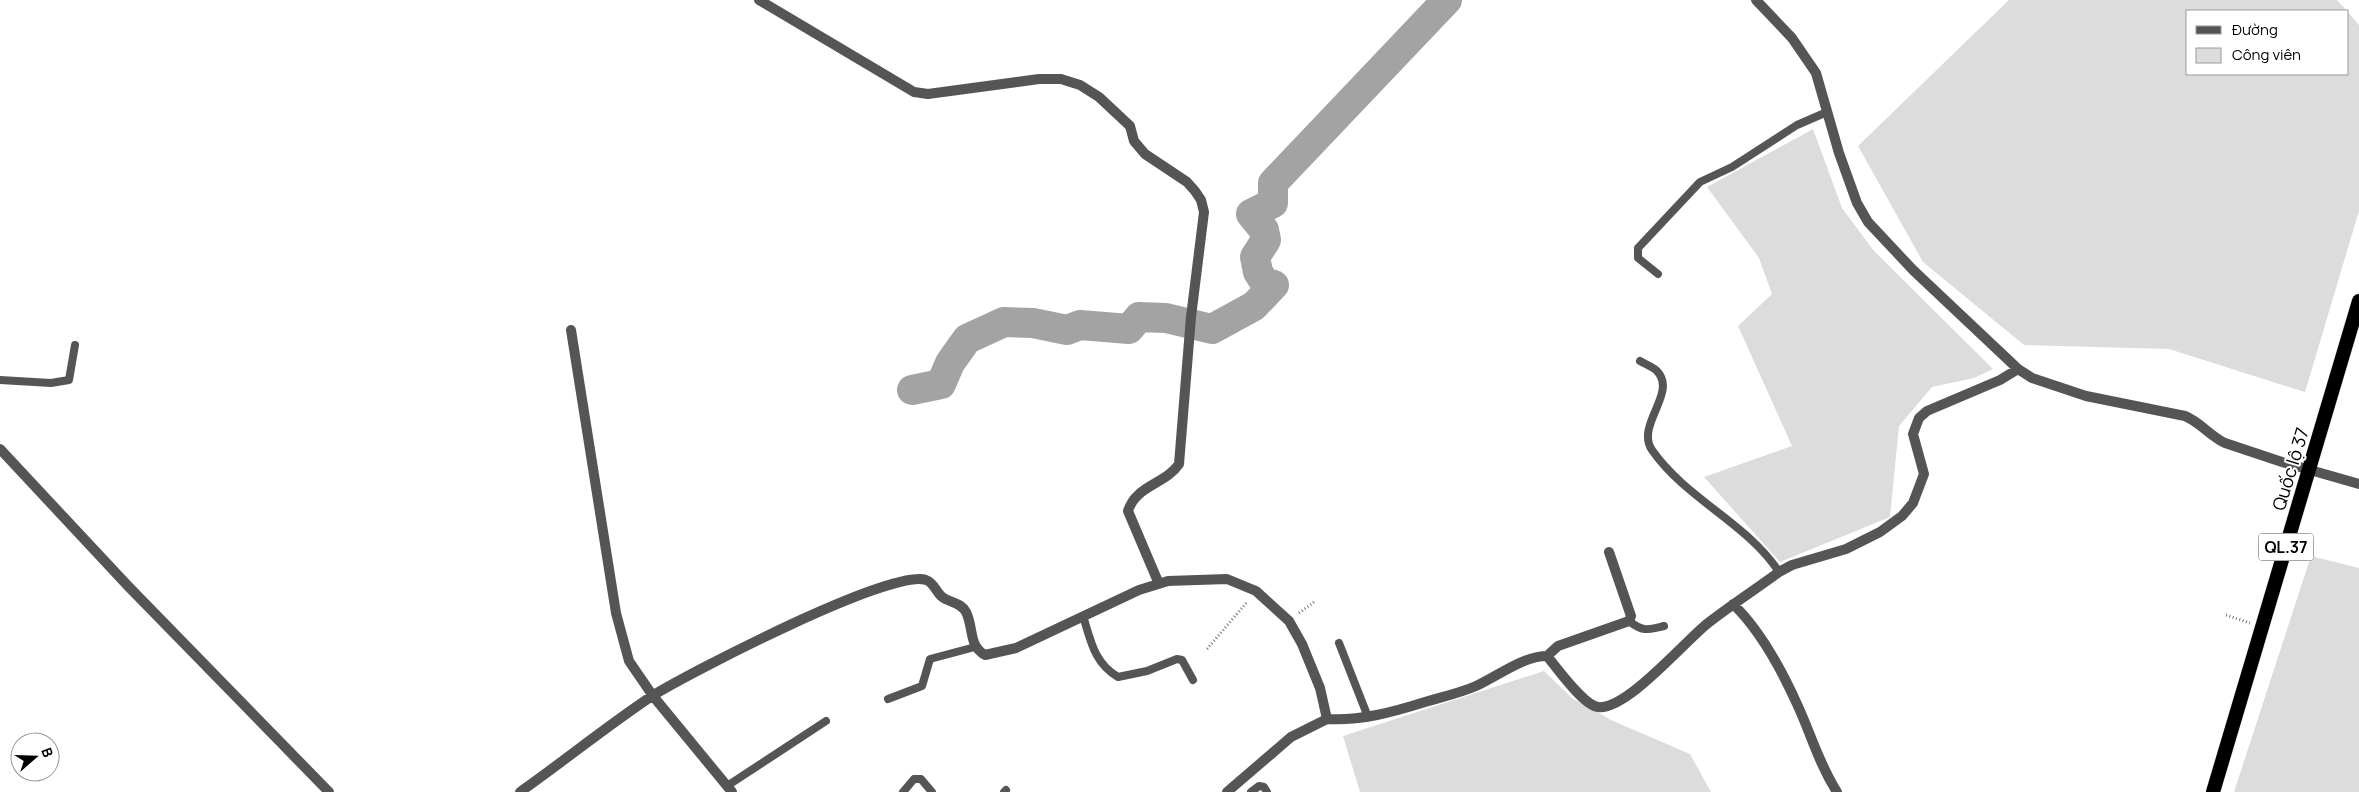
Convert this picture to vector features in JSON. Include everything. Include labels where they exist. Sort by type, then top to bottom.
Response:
[{"type":"highway","name":"Quốc lộ 37","points":[[2213,792],[2359,301]]},
{"type":"street","points":[[758,0],[914,92],[928,94],[1039,80],[1061,79],[1080,84],[1099,97],[1130,126],[1134,141],[1145,154],[1187,182],[1195,191],[1201,200],[1204,212],[1191,317],[1179,464],[1173,473],[1144,489],[1131,501],[1128,511],[1159,584]]},
{"type":"street","points":[[1756,0],[1792,38],[1816,73],[1857,203],[1868,222],[1913,270],[2018,369],[2048,385],[2076,393],[2125,405],[2185,416],[2195,420],[2217,439],[2225,443],[2309,471],[2359,484]]},
{"type":"street","points":[[571,330],[616,613],[629,661],[652,696],[730,789]]},
{"type":"street","points":[[1547,656],[1587,703],[1598,707],[1619,702],[1666,663],[1707,624],[1779,572],[1846,549],[1880,532],[1902,516],[1913,502],[1924,474],[1913,434],[1919,418],[1928,411],[2000,380],[2018,369]]},
{"type":"street","points":[[0,449],[128,586],[328,792]]},
{"type":"street","points":[[1227,792],[1291,737],[1327,719],[1345,720],[1368,717],[1463,691],[1525,662],[1540,656],[1547,656],[1558,646],[1629,621],[1630,616],[1609,552]]},
{"type":"street","points":[[520,792],[652,696],[690,675],[819,612],[870,590],[919,578],[929,581],[941,596],[948,601],[960,605],[966,612],[975,647],[985,655],[1001,653],[1016,648],[1139,590],[1168,581],[1228,579],[1256,591],[1289,621],[1302,644],[1320,688],[1327,719]]},
{"type":"street","points":[[1733,604],[1755,630],[1791,691],[1819,759],[1837,792]]},
{"type":"lane","points":[[1658,274],[1638,258],[1638,248],[1687,194],[1700,182],[1732,167],[1798,125],[1827,112]]},
{"type":"lane","points":[[0,380],[51,383],[69,380],[75,345]]},
{"type":"lane","points":[[1640,362],[1656,371],[1662,379],[1663,390],[1648,432],[1648,444],[1673,474],[1767,553],[1779,572]]},
{"type":"lane","points":[[1083,616],[1093,650],[1105,670],[1118,678],[1140,673],[1177,659],[1182,660],[1193,680]]},
{"type":"lane","points":[[1629,621],[1640,629],[1648,630],[1664,626]]},
{"type":"lane","points":[[1339,643],[1368,717]]},
{"type":"lane","points":[[888,699],[922,686],[930,659],[975,647]]},
{"type":"lane","points":[[730,789],[826,721]]},
{"type":"lane","points":[[903,792],[914,779],[921,779],[932,792]]},
{"type":"lane","points":[[1251,792],[1259,786],[1264,787],[1267,792]]},
{"type":"path","points":[[1207,649],[1256,591]]},
{"type":"path","points":[[1289,621],[1314,602]]},
{"type":"path","points":[[2226,615],[2262,627]]},
{"type":"green space","points":[[2009,0],[2337,0],[2346,10],[2186,10],[2186,75],[2349,75],[2349,13],[2359,25],[2359,211],[2305,392],[2169,349],[2024,345],[1923,262],[1858,146]]},
{"type":"green space","points":[[1813,129],[1842,208],[1874,251],[1993,369],[1974,378],[1932,387],[1899,426],[1890,517],[1780,562],[1704,477],[1792,446],[1738,326],[1772,294],[1759,258],[1707,187]]},
{"type":"green space","points":[[2311,556],[2359,568],[2359,792],[2234,792]]},
{"type":"green space","points":[[1544,671],[1572,698],[1611,720],[1690,754],[1711,792],[1360,792],[1343,736]]},
{"type":"waterway","points":[[912,390],[941,384],[950,363],[967,339],[1004,322],[1033,323],[1067,330],[1080,325],[1129,329],[1139,317],[1166,318],[1212,329],[1254,306],[1274,285],[1265,283],[1258,272],[1255,257],[1266,240],[1264,230],[1251,214],[1273,203],[1273,183],[1447,0]]}]
